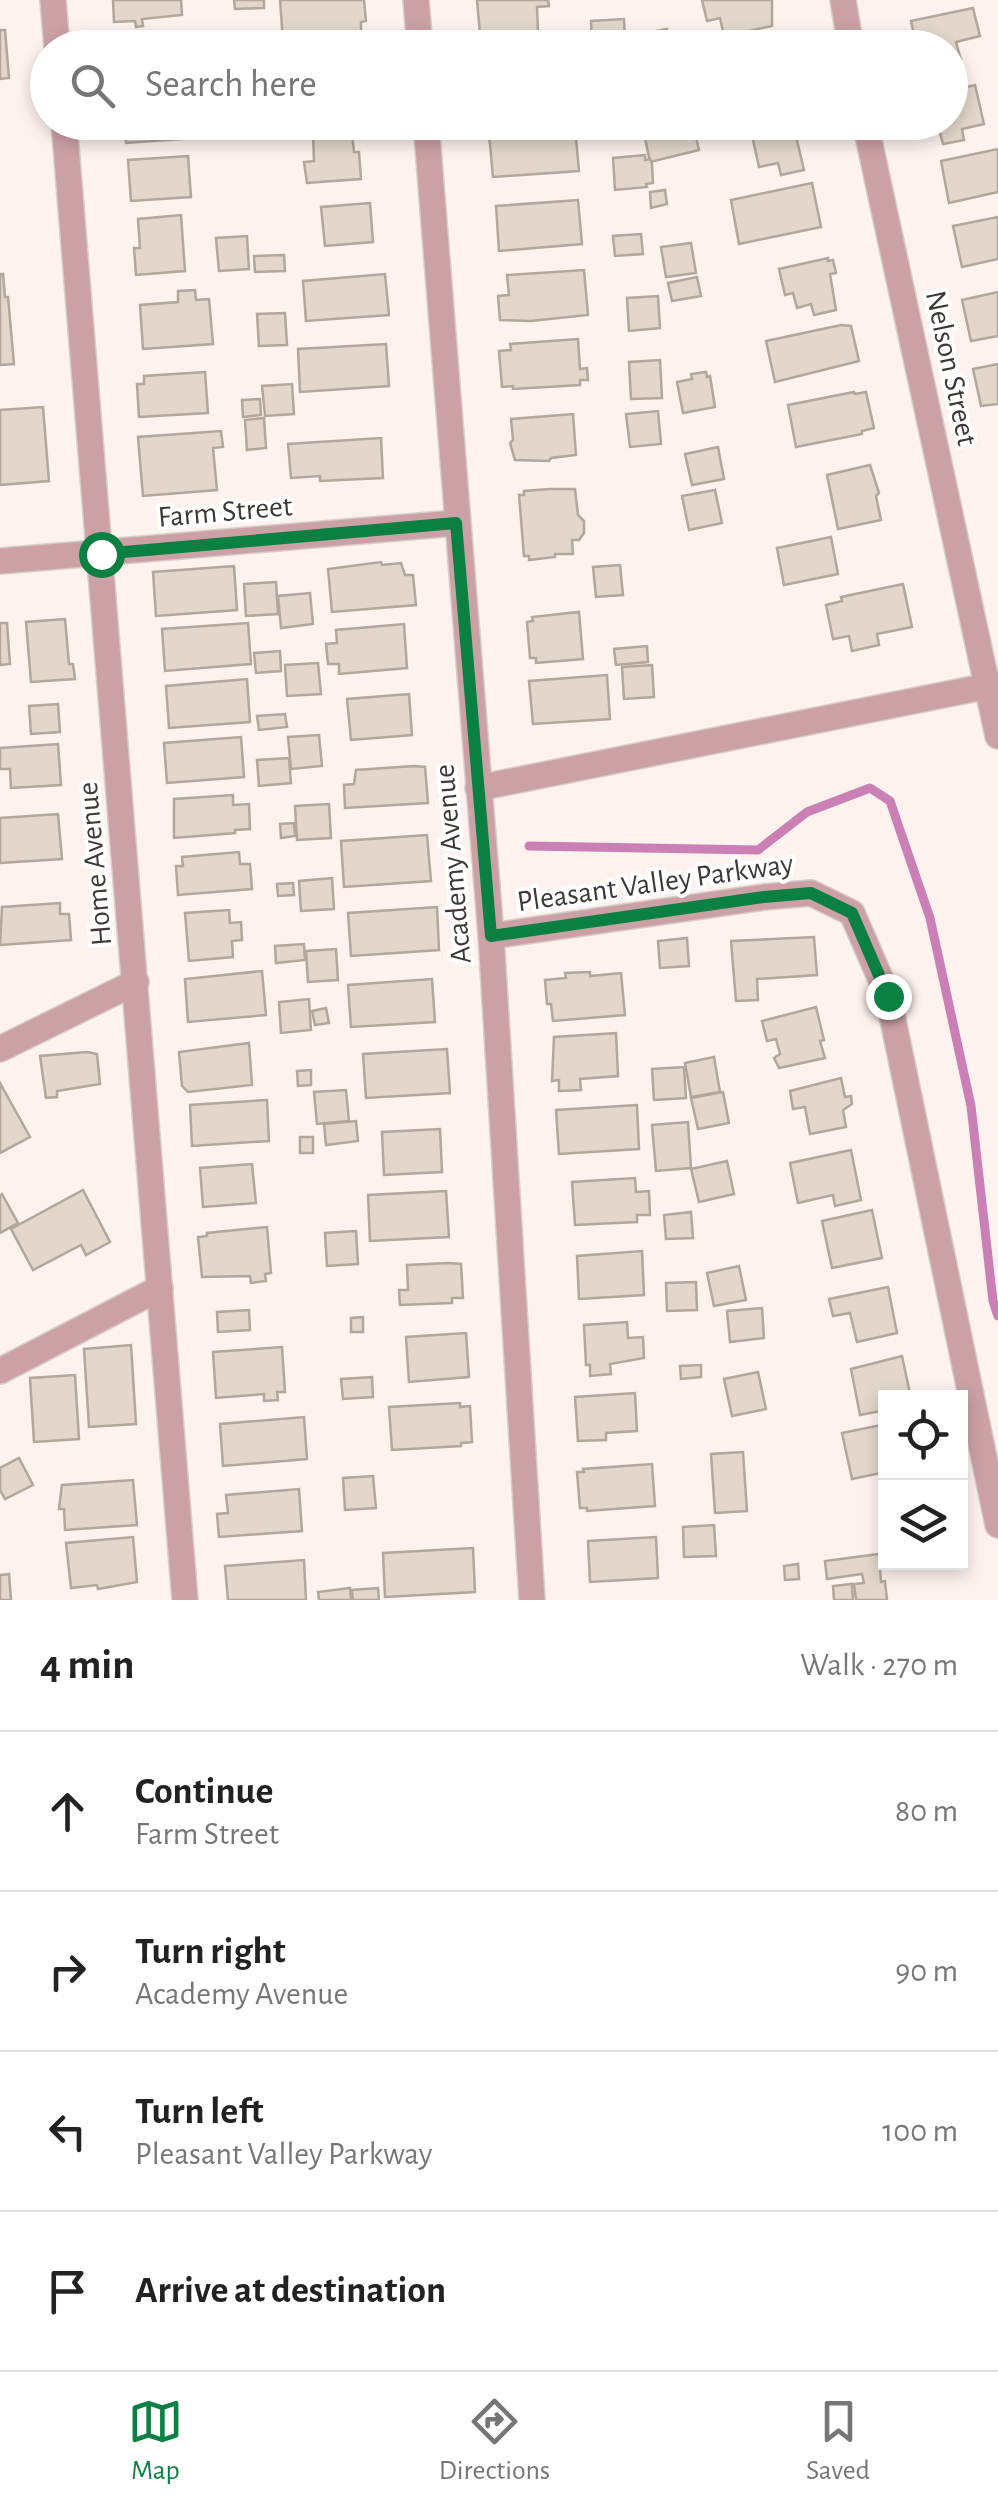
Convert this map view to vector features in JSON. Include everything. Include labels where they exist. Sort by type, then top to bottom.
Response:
[{"type":"street","points":[[53,0],[56,30]]},
{"type":"street","points":[[416,0],[418,30]]},
{"type":"street","points":[[843,0],[849,30]]},
{"type":"street","name":"Home Avenue","points":[[66,140],[185,1600]]},
{"type":"street","name":"Academy Avenue","points":[[427,140],[491,936],[532,1600]]},
{"type":"street","name":"Nelson Street","points":[[869,140],[993,685]]},
{"type":"street","name":"Farm Street","points":[[0,561],[456,523]]},
{"type":"street","points":[[478,788],[993,685],[998,736]]},
{"type":"street","name":"Pleasant Valley Parkway","points":[[491,936],[811,893],[852,913],[888,996],[998,1525]]},
{"type":"street","points":[[0,1049],[136,982]]},
{"type":"street","points":[[0,1371],[160,1288]]},
{"type":"building","points":[[113,0],[181,0],[182,15],[142,19],[143,26],[136,27],[135,21],[114,22]]},
{"type":"building","points":[[234,0],[264,0],[264,8],[235,9]]},
{"type":"building","points":[[280,0],[364,0],[366,21],[361,22],[361,30],[282,30]]},
{"type":"building","points":[[477,0],[548,0],[549,6],[537,7],[538,30],[480,30]]},
{"type":"building","points":[[702,0],[772,0],[772,26],[723,30],[720,18],[707,21]]},
{"type":"building","points":[[973,8],[980,36],[968,39],[968,30],[913,30],[911,21]]},
{"type":"building","points":[[624,19],[625,30],[591,30],[591,21]]},
{"type":"building","points":[[0,30],[5,30],[9,78],[0,79]]},
{"type":"building","points":[[975,85],[984,124],[968,128],[968,87]]},
{"type":"building","points":[[313,140],[353,140],[354,152],[359,152],[361,179],[307,183],[304,162],[314,161]]},
{"type":"building","points":[[490,140],[576,140],[579,171],[493,177]]},
{"type":"building","points":[[645,140],[697,140],[699,150],[650,162]]},
{"type":"building","points":[[753,140],[797,140],[804,170],[781,175],[778,163],[759,167]]},
{"type":"building","points":[[998,149],[998,192],[949,203],[941,161]]},
{"type":"building","points":[[645,155],[645,160],[650,159],[652,164],[653,183],[615,190],[613,158]]},
{"type":"building","points":[[188,156],[191,197],[131,201],[128,160]]},
{"type":"building","points":[[812,183],[821,227],[739,244],[731,200]]},
{"type":"building","points":[[665,190],[667,204],[651,208],[650,192]]},
{"type":"building","points":[[578,200],[582,244],[499,251],[496,206]]},
{"type":"building","points":[[370,203],[373,242],[325,246],[321,207]]},
{"type":"building","points":[[181,215],[185,271],[136,275],[134,248],[140,248],[138,219]]},
{"type":"building","points":[[998,217],[998,259],[962,267],[953,226]]},
{"type":"building","points":[[641,234],[643,254],[615,256],[613,236]]},
{"type":"building","points":[[247,236],[249,269],[219,271],[216,238]]},
{"type":"building","points":[[691,243],[696,273],[666,277],[661,247]]},
{"type":"building","points":[[284,255],[285,271],[255,272],[254,256]]},
{"type":"building","points":[[833,260],[836,273],[830,274],[836,310],[814,315],[811,304],[797,308],[793,293],[785,295],[779,269]]},
{"type":"building","points":[[584,270],[588,315],[500,320],[498,296],[509,295],[507,275]]},
{"type":"building","points":[[0,274],[8,297],[14,364],[0,365]]},
{"type":"building","points":[[385,274],[389,315],[306,321],[303,281]]},
{"type":"building","points":[[697,277],[701,296],[672,301],[668,283]]},
{"type":"building","points":[[195,290],[196,300],[209,299],[213,344],[143,349],[140,305],[178,302],[178,291]]},
{"type":"building","points":[[998,292],[998,336],[971,341],[962,300]]},
{"type":"building","points":[[658,296],[660,328],[629,331],[627,298]]},
{"type":"building","points":[[285,313],[287,345],[259,346],[257,314]]},
{"type":"building","points":[[851,326],[859,361],[775,382],[766,341]]},
{"type":"building","points":[[578,339],[580,369],[587,368],[588,380],[580,380],[580,385],[502,387],[499,351],[511,350],[510,344]]},
{"type":"building","points":[[386,344],[389,386],[300,392],[298,349]]},
{"type":"building","points":[[660,360],[662,398],[631,399],[629,362]]},
{"type":"building","points":[[998,364],[998,404],[981,406],[973,369]]},
{"type":"building","points":[[205,372],[208,413],[139,417],[137,384],[144,384],[144,376]]},
{"type":"building","points":[[706,372],[715,407],[683,413],[677,382]]},
{"type":"building","points":[[292,384],[294,414],[265,416],[262,386]]},
{"type":"building","points":[[866,392],[874,428],[796,447],[788,405]]},
{"type":"building","points":[[260,399],[261,415],[243,417],[242,400]]},
{"type":"building","points":[[43,407],[49,481],[0,485],[0,410]]},
{"type":"building","points":[[658,411],[661,444],[630,447],[626,414]]},
{"type":"building","points":[[573,414],[576,455],[549,461],[515,460],[510,443],[511,419]]},
{"type":"building","points":[[264,418],[266,448],[247,450],[245,420]]},
{"type":"building","points":[[221,431],[223,447],[213,448],[217,490],[143,496],[138,437]]},
{"type":"building","points":[[381,438],[383,478],[291,478],[288,444]]},
{"type":"building","points":[[718,447],[724,479],[692,485],[685,454]]},
{"type":"building","points":[[870,465],[879,493],[876,496],[881,520],[838,529],[827,475]]},
{"type":"building","points":[[575,489],[584,533],[579,540],[572,540],[573,554],[529,560],[529,556],[524,556],[519,495]]},
{"type":"building","points":[[715,490],[722,523],[689,530],[682,496]]},
{"type":"building","points":[[831,537],[838,574],[784,585],[777,548]]},
{"type":"building","points":[[401,563],[405,575],[413,575],[416,605],[332,612],[328,569]]},
{"type":"building","points":[[620,565],[623,595],[596,597],[593,567]]},
{"type":"building","points":[[234,566],[237,610],[156,616],[153,572]]},
{"type":"building","points":[[276,582],[278,614],[246,616],[244,584]]},
{"type":"building","points":[[903,584],[912,627],[877,634],[879,645],[852,651],[849,636],[833,639],[826,605],[842,601],[841,597]]},
{"type":"building","points":[[310,593],[313,624],[281,628],[278,596]]},
{"type":"building","points":[[579,612],[583,659],[536,663],[536,658],[530,658],[527,622],[533,621],[532,617]]},
{"type":"building","points":[[65,619],[69,664],[73,664],[75,679],[31,682],[26,622]]},
{"type":"building","points":[[0,623],[7,623],[10,664],[0,665]]},
{"type":"building","points":[[248,623],[251,664],[165,671],[162,629]]},
{"type":"building","points":[[404,624],[407,668],[339,674],[339,664],[328,664],[326,644],[337,643],[336,630]]},
{"type":"building","points":[[647,646],[648,662],[616,665],[614,649]]},
{"type":"building","points":[[280,651],[281,671],[256,673],[254,653]]},
{"type":"building","points":[[318,663],[321,694],[287,696],[285,665]]},
{"type":"building","points":[[652,665],[654,697],[624,699],[622,667]]},
{"type":"building","points":[[607,675],[610,719],[533,724],[529,681]]},
{"type":"building","points":[[247,679],[250,722],[169,728],[166,686]]},
{"type":"building","points":[[409,694],[412,735],[351,740],[347,699]]},
{"type":"building","points":[[58,704],[60,732],[31,734],[29,706]]},
{"type":"building","points":[[285,714],[287,727],[259,730],[257,716]]},
{"type":"building","points":[[319,735],[322,766],[291,769],[288,737]]},
{"type":"building","points":[[241,737],[244,777],[167,783],[164,743]]},
{"type":"building","points":[[58,744],[61,785],[11,788],[10,769],[0,769],[0,748]]},
{"type":"building","points":[[289,758],[291,783],[259,786],[257,760]]},
{"type":"building","points":[[425,767],[428,803],[345,808],[344,785],[354,784],[356,770]]},
{"type":"building","points":[[233,795],[233,805],[249,804],[250,829],[174,838],[174,799]]},
{"type":"building","points":[[329,804],[331,838],[297,840],[295,806]]},
{"type":"building","points":[[58,814],[62,859],[0,863],[0,818]]},
{"type":"building","points":[[294,823],[295,836],[281,838],[280,824]]},
{"type":"building","points":[[427,835],[431,881],[344,887],[341,841]]},
{"type":"building","points":[[239,852],[240,864],[250,864],[252,889],[178,895],[176,866],[183,866],[182,857]]},
{"type":"building","points":[[332,878],[334,909],[301,911],[299,881]]},
{"type":"building","points":[[293,883],[294,895],[278,896],[277,884]]},
{"type":"building","points":[[60,903],[60,914],[69,914],[71,940],[0,945],[2,907]]},
{"type":"building","points":[[437,907],[439,950],[351,956],[348,913]]},
{"type":"building","points":[[229,910],[230,923],[241,922],[242,940],[232,941],[233,957],[189,961],[185,913]]},
{"type":"building","points":[[814,937],[817,975],[757,979],[758,1000],[736,1001],[731,941]]},
{"type":"building","points":[[687,938],[689,966],[660,968],[658,941]]},
{"type":"building","points":[[304,944],[305,960],[276,963],[275,946]]},
{"type":"building","points":[[336,949],[338,980],[308,982],[306,951]]},
{"type":"building","points":[[262,971],[266,1015],[188,1022],[185,979]]},
{"type":"building","points":[[590,972],[590,976],[621,973],[625,1015],[553,1021],[545,980],[566,978],[565,973]]},
{"type":"building","points":[[432,979],[435,1022],[351,1027],[348,985]]},
{"type":"building","points":[[309,999],[311,1030],[281,1033],[279,1002]]},
{"type":"building","points":[[816,1007],[825,1058],[779,1068],[774,1058],[780,1054],[776,1039],[767,1041],[762,1021]]},
{"type":"building","points":[[326,1008],[329,1023],[315,1025],[312,1011]]},
{"type":"building","points":[[616,1033],[618,1076],[580,1079],[581,1090],[559,1091],[559,1080],[552,1081],[554,1037]]},
{"type":"building","points":[[249,1043],[252,1085],[188,1092],[182,1086],[179,1052]]},
{"type":"building","points":[[447,1049],[450,1093],[366,1098],[363,1054]]},
{"type":"building","points":[[97,1054],[100,1084],[57,1091],[57,1097],[46,1098],[40,1056]]},
{"type":"building","points":[[714,1057],[720,1092],[691,1097],[685,1063]]},
{"type":"building","points":[[684,1067],[686,1098],[654,1100],[652,1069]]},
{"type":"building","points":[[311,1070],[311,1085],[298,1086],[297,1071]]},
{"type":"building","points":[[841,1078],[845,1097],[851,1096],[852,1104],[843,1110],[846,1127],[810,1134],[805,1107],[793,1109],[790,1091]]},
{"type":"building","points":[[0,1083],[30,1137],[0,1153]]},
{"type":"building","points":[[346,1090],[349,1121],[317,1124],[314,1092]]},
{"type":"building","points":[[723,1092],[729,1123],[698,1129],[691,1098]]},
{"type":"building","points":[[267,1100],[269,1141],[192,1146],[190,1105]]},
{"type":"building","points":[[637,1105],[639,1149],[559,1154],[556,1110]]},
{"type":"building","points":[[356,1121],[358,1141],[326,1145],[324,1124]]},
{"type":"building","points":[[688,1122],[691,1168],[656,1171],[652,1125]]},
{"type":"building","points":[[440,1129],[442,1172],[384,1175],[382,1132]]},
{"type":"building","points":[[300,1137],[313,1137],[313,1153],[300,1153]]},
{"type":"building","points":[[851,1150],[861,1200],[835,1206],[833,1195],[798,1203],[790,1163]]},
{"type":"building","points":[[727,1161],[734,1194],[699,1202],[691,1169]]},
{"type":"building","points":[[252,1164],[256,1203],[203,1207],[200,1168]]},
{"type":"building","points":[[635,1178],[636,1192],[649,1191],[650,1215],[637,1215],[637,1222],[575,1225],[572,1182]]},
{"type":"building","points":[[83,1190],[110,1242],[86,1255],[81,1245],[33,1270],[11,1229]]},
{"type":"building","points":[[446,1191],[449,1237],[370,1241],[368,1195]]},
{"type":"building","points":[[0,1196],[18,1223],[0,1233]]},
{"type":"building","points":[[872,1210],[882,1258],[832,1268],[822,1221]]},
{"type":"building","points":[[691,1212],[693,1238],[666,1239],[664,1215]]},
{"type":"building","points":[[267,1227],[271,1273],[265,1274],[266,1281],[251,1283],[250,1276],[202,1277],[198,1237]]},
{"type":"building","points":[[356,1231],[358,1264],[327,1266],[325,1233]]},
{"type":"building","points":[[642,1251],[644,1295],[579,1299],[577,1256]]},
{"type":"building","points":[[461,1264],[463,1298],[452,1298],[452,1303],[400,1305],[399,1290],[408,1290],[407,1265]]},
{"type":"building","points":[[739,1266],[746,1300],[714,1306],[707,1273]]},
{"type":"building","points":[[696,1282],[697,1310],[667,1311],[666,1283]]},
{"type":"building","points":[[888,1287],[897,1333],[857,1342],[850,1313],[833,1316],[829,1299]]},
{"type":"building","points":[[762,1308],[764,1338],[730,1342],[727,1311]]},
{"type":"building","points":[[249,1310],[250,1330],[218,1332],[217,1312]]},
{"type":"building","points":[[363,1317],[363,1332],[351,1332],[351,1318]]},
{"type":"building","points":[[627,1322],[628,1338],[643,1337],[644,1358],[610,1364],[611,1374],[590,1376],[584,1325]]},
{"type":"building","points":[[466,1333],[469,1377],[409,1382],[406,1337]]},
{"type":"building","points":[[131,1345],[136,1424],[89,1427],[84,1349]]},
{"type":"building","points":[[282,1347],[285,1392],[277,1392],[278,1400],[264,1401],[264,1394],[216,1398],[213,1352]]},
{"type":"building","points":[[902,1356],[909,1390],[878,1390],[878,1412],[860,1415],[851,1369]]},
{"type":"building","points":[[701,1365],[701,1377],[681,1379],[680,1366]]},
{"type":"building","points":[[758,1372],[766,1409],[732,1416],[724,1379]]},
{"type":"building","points":[[75,1375],[79,1439],[34,1442],[30,1378]]},
{"type":"building","points":[[372,1377],[373,1397],[343,1399],[341,1379]]},
{"type":"building","points":[[635,1393],[637,1431],[606,1433],[606,1440],[578,1441],[575,1397]]},
{"type":"building","points":[[460,1403],[460,1407],[470,1406],[472,1442],[392,1450],[389,1407]]},
{"type":"building","points":[[304,1417],[307,1459],[223,1466],[220,1424]]},
{"type":"building","points":[[878,1426],[878,1474],[852,1479],[842,1433]]},
{"type":"building","points":[[743,1452],[747,1511],[715,1513],[711,1454]]},
{"type":"building","points":[[19,1458],[33,1485],[5,1499],[0,1490],[0,1468]]},
{"type":"building","points":[[652,1464],[655,1506],[587,1511],[580,1508],[577,1472]]},
{"type":"building","points":[[373,1476],[376,1508],[345,1510],[343,1478]]},
{"type":"building","points":[[133,1480],[137,1525],[65,1530],[64,1509],[59,1509],[62,1485]]},
{"type":"building","points":[[299,1489],[302,1531],[219,1537],[217,1514],[228,1513],[226,1495]]},
{"type":"building","points":[[714,1525],[716,1556],[684,1557],[683,1527]]},
{"type":"building","points":[[133,1537],[137,1582],[98,1589],[97,1585],[71,1588],[66,1543]]},
{"type":"building","points":[[656,1537],[658,1578],[590,1582],[588,1541]]},
{"type":"building","points":[[473,1548],[475,1592],[385,1597],[383,1553]]},
{"type":"building","points":[[878,1554],[878,1570],[881,1582],[885,1581],[887,1600],[856,1600],[854,1584],[864,1583],[862,1574],[827,1579],[825,1561]]},
{"type":"building","points":[[304,1560],[306,1600],[228,1600],[225,1566]]},
{"type":"building","points":[[798,1564],[799,1579],[785,1580],[784,1566]]},
{"type":"building","points":[[9,1574],[11,1600],[0,1600],[0,1575]]},
{"type":"building","points":[[852,1584],[853,1600],[834,1600],[833,1586]]},
{"type":"building","points":[[350,1588],[351,1600],[319,1600],[318,1592]]},
{"type":"building","points":[[378,1588],[379,1600],[353,1600],[352,1590]]},
{"type":"waterway","points":[[529,846],[758,850],[807,812],[870,788],[890,801],[930,918],[971,1106],[993,1301],[998,1316]]},
{"type":"route","points":[[101,554],[456,523],[491,936],[811,893],[852,913],[888,996]]}]
